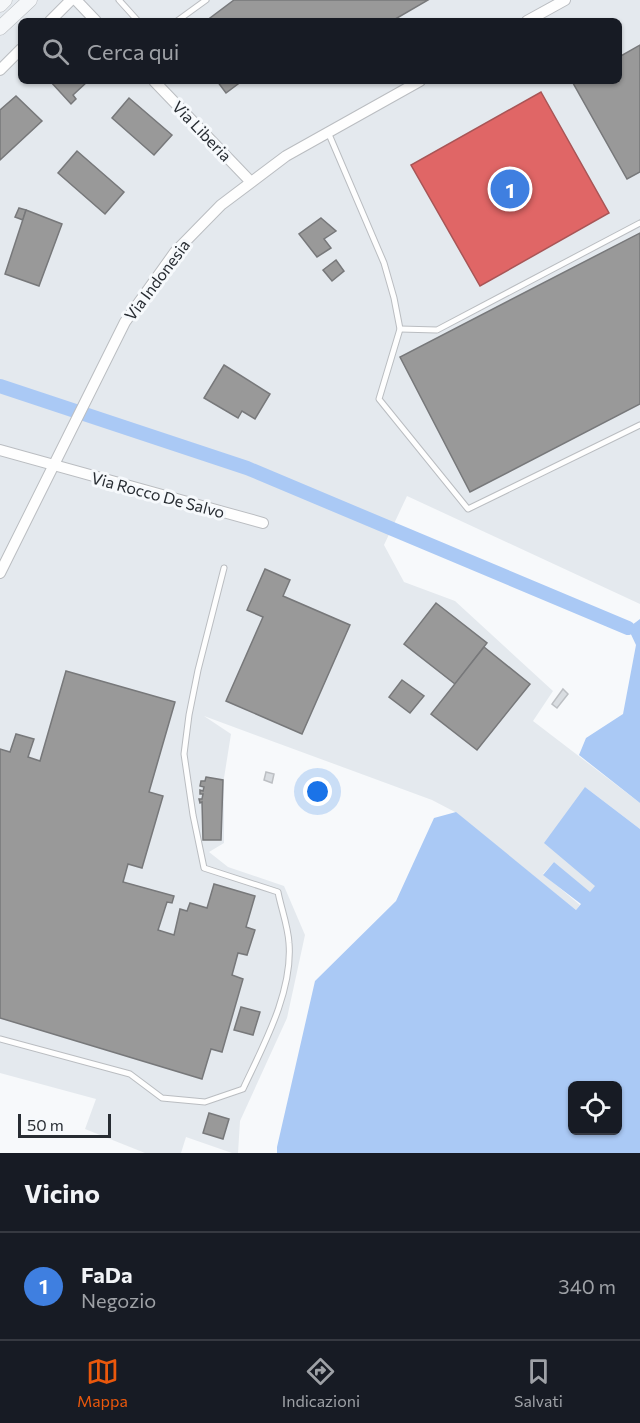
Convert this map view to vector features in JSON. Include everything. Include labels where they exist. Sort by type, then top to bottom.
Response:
[{"type":"main road","points":[[0,5],[5,0]]},
{"type":"main road","points":[[0,28],[30,0]]},
{"type":"street","points":[[53,18],[73,0],[93,18]]},
{"type":"street","points":[[532,18],[565,0]]},
{"type":"street","points":[[0,69],[18,52]]},
{"type":"street","name":"Via Liberia","points":[[157,84],[250,181]]},
{"type":"street","name":"Via Indonesia","points":[[0,573],[125,322],[175,252],[221,205],[250,181],[286,156],[415,84]]},
{"type":"street","name":"Via Rocco De Salvo","points":[[0,450],[263,523]]},
{"type":"lane","points":[[119,0],[132,18]]},
{"type":"lane","points":[[181,18],[206,0]]},
{"type":"lane","points":[[328,132],[384,263],[400,329],[379,399],[468,509],[640,425]]},
{"type":"lane","points":[[400,329],[437,330],[640,223]]},
{"type":"lane","points":[[0,1038],[130,1074],[162,1098],[205,1102],[243,1089],[286,984],[290,942],[278,892],[204,868],[192,815],[184,754],[198,669],[224,568]]},
{"type":"shaded area","points":[[0,0],[640,0],[640,604],[407,496],[384,545],[404,582],[455,601],[553,691],[533,721],[640,803],[640,829],[585,787],[596,886],[590,893],[554,862],[543,874],[580,905],[576,910],[455,812],[432,800],[204,716],[231,734],[224,778],[224,843],[209,852],[228,867],[284,886],[305,935],[287,1018],[240,1121],[238,1153],[186,1137],[181,1153],[145,1153],[85,1129],[96,1099],[0,1073]]},
{"type":"water","points":[[640,619],[640,803],[579,755],[586,738],[623,714],[636,645],[628,628]]},
{"type":"water","points":[[585,787],[640,829],[640,1153],[277,1153],[315,981],[396,901],[434,818],[456,812],[576,910],[581,904],[543,875],[554,862],[590,892],[595,886],[544,843]]},
{"type":"building: Negozi","points":[[541,92],[609,213],[480,286],[411,165]]},
{"type":"building: Industria","points":[[234,0],[428,0],[397,18],[210,18]]},
{"type":"building: Industria","points":[[640,45],[640,172],[627,179],[574,84],[622,84],[622,55]]},
{"type":"building: Industria","points":[[53,84],[85,84],[73,95],[76,99],[71,104]]},
{"type":"building: Industria","points":[[219,84],[238,84],[226,93]]},
{"type":"building: Industria","points":[[16,96],[42,121],[0,160],[0,110]]},
{"type":"building: Industria","points":[[129,98],[172,135],[154,155],[112,118]]},
{"type":"building: Industria","points":[[77,151],[124,192],[105,214],[58,173]]},
{"type":"building: Industria","points":[[19,208],[26,210],[23,220],[15,217]]},
{"type":"building: Industria","points":[[26,210],[62,224],[39,286],[5,274]]},
{"type":"building: Industria","points":[[321,218],[336,231],[324,239],[331,248],[317,257],[299,234]]},
{"type":"building: Industria","points":[[640,233],[640,404],[470,492],[400,357]]},
{"type":"building: Industria","points":[[336,260],[344,271],[332,281],[323,270]]},
{"type":"building: Industria","points":[[224,365],[270,394],[255,419],[242,411],[238,418],[204,398]]},
{"type":"building: Industria","points":[[265,569],[290,580],[283,596],[350,625],[302,734],[226,701],[263,617],[247,610]]},
{"type":"building: Industria","points":[[436,603],[487,643],[455,684],[404,644]]},
{"type":"building: Industria","points":[[484,647],[530,684],[477,750],[431,714]]},
{"type":"building: Industria","points":[[66,671],[175,702],[149,792],[163,796],[142,868],[128,864],[123,882],[174,896],[172,903],[167,902],[158,930],[174,935],[180,909],[187,911],[190,903],[207,908],[214,884],[255,896],[246,927],[255,930],[247,955],[238,953],[232,975],[243,979],[222,1052],[211,1049],[202,1079],[0,1018],[0,749],[10,752],[16,734],[34,739],[28,757],[40,761]]},
{"type":"building: Industria","points":[[402,680],[424,696],[410,713],[389,697]]},
{"type":"building: Industria","points":[[206,777],[223,780],[221,840],[203,840],[202,802],[200,803],[199,799],[202,799],[203,794],[200,794],[200,790],[203,791],[204,787],[200,786],[201,781],[205,781]]},
{"type":"building: Industria","points":[[241,1007],[260,1012],[253,1035],[234,1030]]},
{"type":"building: Industria","points":[[209,1113],[229,1119],[223,1139],[203,1133]]},
{"type":"building: Altro","points":[[563,689],[568,694],[557,708],[552,704]]},
{"type":"building: Altro","points":[[266,772],[274,774],[272,783],[264,780]]},
{"type":"waterway","points":[[0,386],[247,468],[628,628]]},
{"type":"place","name":"FaDa","points":[[510,189]]}]
